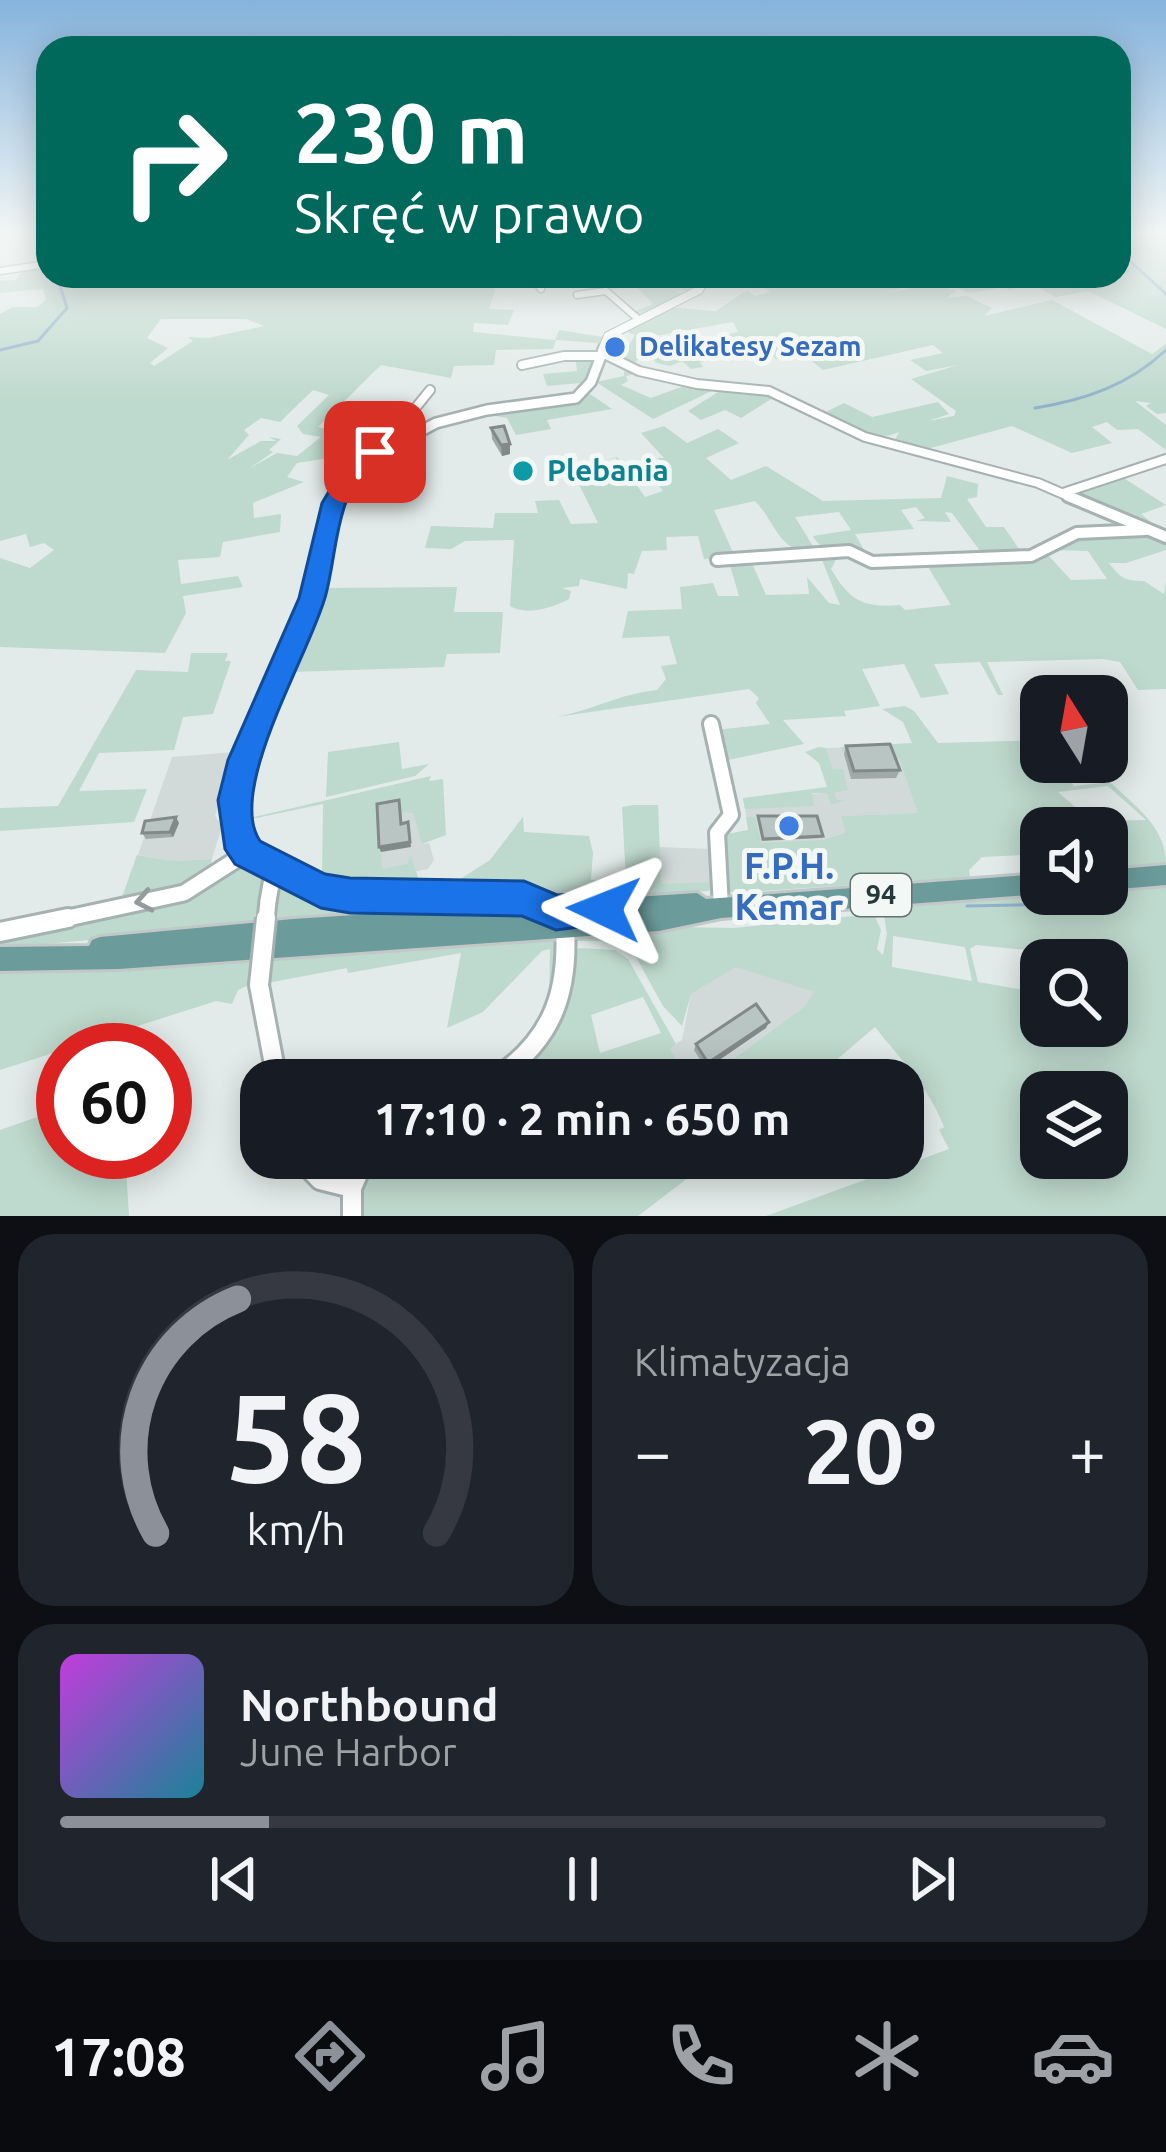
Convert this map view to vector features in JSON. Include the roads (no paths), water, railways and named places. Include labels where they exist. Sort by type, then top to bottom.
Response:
[{"type":"main road","points":[[1128,878],[1166,875]]},
{"type":"main road","name":"94","points":[[0,959],[119,957],[561,920],[659,920],[721,907],[1020,886]]},
{"type":"street","points":[[524,1059],[556,1021],[566,978],[561,920],[524,898],[350,896],[298,882],[248,852],[233,821],[244,760],[312,598],[343,480],[355,466],[384,447],[454,418],[576,398],[591,382],[608,336],[700,289]]},
{"type":"street","points":[[577,295],[607,291],[637,318]]},
{"type":"street","points":[[522,365],[601,354],[638,371],[698,384],[769,391],[865,437],[1008,473],[1166,537]]},
{"type":"street","points":[[384,447],[430,390]]},
{"type":"street","points":[[1063,493],[1166,459]]},
{"type":"street","points":[[717,560],[850,551],[872,562],[1031,556],[1077,533],[1149,529]]},
{"type":"street","points":[[711,724],[731,815],[717,833],[721,907]]},
{"type":"street","points":[[0,932],[184,893],[248,852]]},
{"type":"street","points":[[274,867],[259,985],[274,1059]]},
{"type":"street","points":[[319,1179],[352,1188]]},
{"type":"street","points":[[352,1216],[356,1179]]},
{"type":"waterway","points":[[0,350],[38,341],[67,308],[61,289]]},
{"type":"waterway","points":[[1160,289],[1166,294]]},
{"type":"waterway","points":[[1035,408],[1105,389],[1137,373],[1166,350]]},
{"type":"waterway","points":[[967,906],[1020,905]]},
{"type":"place","name":"Delikatesy Sezam","points":[[615,347]]},
{"type":"place","name":"Plebania","points":[[523,471]]},
{"type":"place","name":"F.P.H. Kemar","points":[[789,826]]}]
